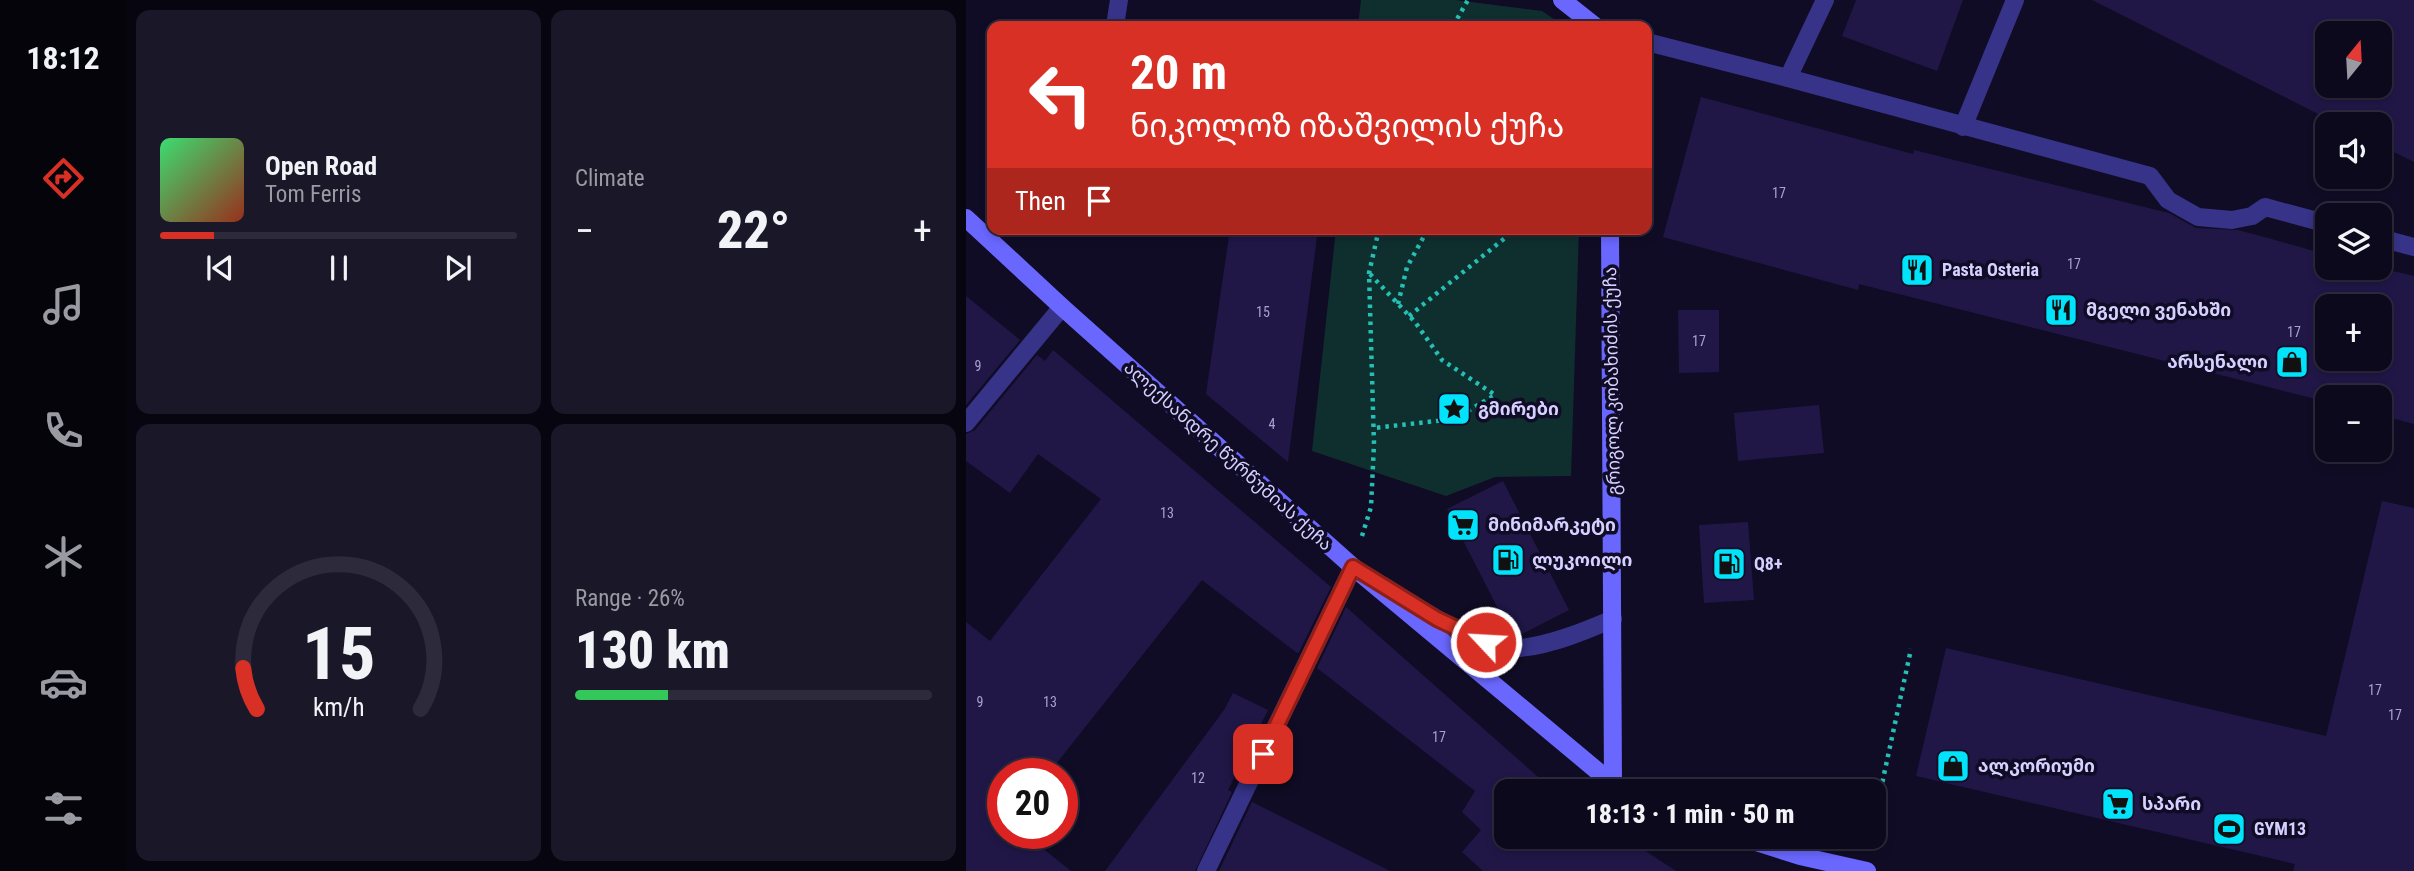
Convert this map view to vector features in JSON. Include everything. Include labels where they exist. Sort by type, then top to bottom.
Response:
[{"type":"street","points":[[1116,21],[1119,0]]},
{"type":"street","points":[[1562,0],[1589,21]]},
{"type":"street","points":[[1788,78],[1825,0]]},
{"type":"street","points":[[1963,127],[2015,0]]},
{"type":"street","points":[[1652,43],[2150,176],[2168,200],[2198,217],[2232,219],[2252,216],[2265,207],[2315,220]]},
{"type":"street","name":"ალექსანდრე წურწუმიას ქუჩა","points":[[966,218],[1353,567],[1610,779]]},
{"type":"street","name":"გრიგოლ კობახიძის ქუჩა","points":[[1610,235],[1613,619],[1620,779]]},
{"type":"street","points":[[2392,241],[2414,247]]},
{"type":"street","points":[[966,423],[1062,307]]},
{"type":"street","points":[[1206,871],[1353,567],[1437,619],[1486,642],[1519,648],[1589,629],[1613,619]]},
{"type":"street","points":[[1778,849],[1867,871]]},
{"type":"path","points":[[1456,21],[1468,0]]},
{"type":"path","points":[[1353,567],[1371,507],[1374,428],[1369,273],[1378,235]]},
{"type":"path","points":[[1398,304],[1407,267],[1425,235]]},
{"type":"path","points":[[1409,316],[1509,235]]},
{"type":"path","points":[[1369,273],[1409,316],[1442,360],[1495,395],[1454,419],[1374,428]]},
{"type":"path","points":[[1883,779],[1911,649]]},
{"type":"green space","points":[[1361,0],[1455,0],[1542,11],[1557,21],[1359,21]]},
{"type":"green space","points":[[1335,235],[1579,235],[1571,476],[1495,477],[1446,496],[1312,451]]},
{"type":"building","points":[[1856,0],[1963,0],[1937,71],[1842,36]]},
{"type":"building","points":[[2092,0],[2414,0],[2414,162],[2392,151],[2392,112],[2315,112]]},
{"type":"building","points":[[1701,97],[1913,154],[1914,150],[2169,213],[2196,228],[2238,230],[2315,251],[2315,280],[2392,280],[2392,271],[2414,276],[2414,424],[2392,418],[2392,385],[2315,385],[2315,399],[1859,284],[1858,290],[1663,237]]},
{"type":"building","points":[[1229,235],[1317,235],[1288,462],[1206,394]]},
{"type":"building","points":[[966,296],[1020,340],[966,405]]},
{"type":"building","points":[[1678,310],[1719,310],[1719,372],[1679,373]]},
{"type":"building","points":[[1053,350],[1331,587],[1297,653],[1202,580],[1061,758],[987,758],[987,849],[1044,849],[1071,871],[966,871],[966,622],[990,641],[1101,499],[1038,454],[1010,493],[966,461],[966,434],[975,430],[1037,355],[1045,361]]},
{"type":"building","points":[[1819,405],[1824,453],[1738,461],[1734,413]]},
{"type":"building","name":"ლუკოილი","points":[[1503,481],[1569,610],[1518,636],[1512,636],[1447,509]]},
{"type":"building","points":[[2382,501],[2414,508],[2414,871],[2293,871],[2295,864],[1916,776],[1946,648],[2326,736]]},
{"type":"building","points":[[1748,522],[1754,600],[1704,603],[1699,525]]},
{"type":"building","points":[[1346,607],[1540,779],[1494,779],[1494,849],[1643,849],[1676,871],[1483,871],[1462,852],[1481,830],[1462,812],[1475,791],[1317,668]]},
{"type":"building","points":[[1233,693],[1268,710],[1228,790],[1232,792],[1195,871],[1105,871],[1224,710]]},
{"type":"building","points":[[1252,802],[1390,871],[1219,871]]},
{"type":"place","name":"Pasta Osteria","points":[[1917,270]]},
{"type":"place","name":"მგელი ვენახში","points":[[2061,310]]},
{"type":"place","name":"არსენალი","points":[[2292,362]]},
{"type":"place","name":"გმირები","points":[[1454,409]]},
{"type":"place","name":"მინიმარკეტი","points":[[1463,525]]},
{"type":"place","name":"ლუკოილი","points":[[1508,560]]},
{"type":"place","name":"Q8+","points":[[1729,564]]},
{"type":"place","name":"ალკორიუმი","points":[[1953,766]]},
{"type":"place","name":"სპარი","points":[[2118,804]]},
{"type":"place","name":"GYM13","points":[[2229,829]]},
{"type":"route","points":[[1263,754],[1353,567],[1437,619],[1486,642]]}]
